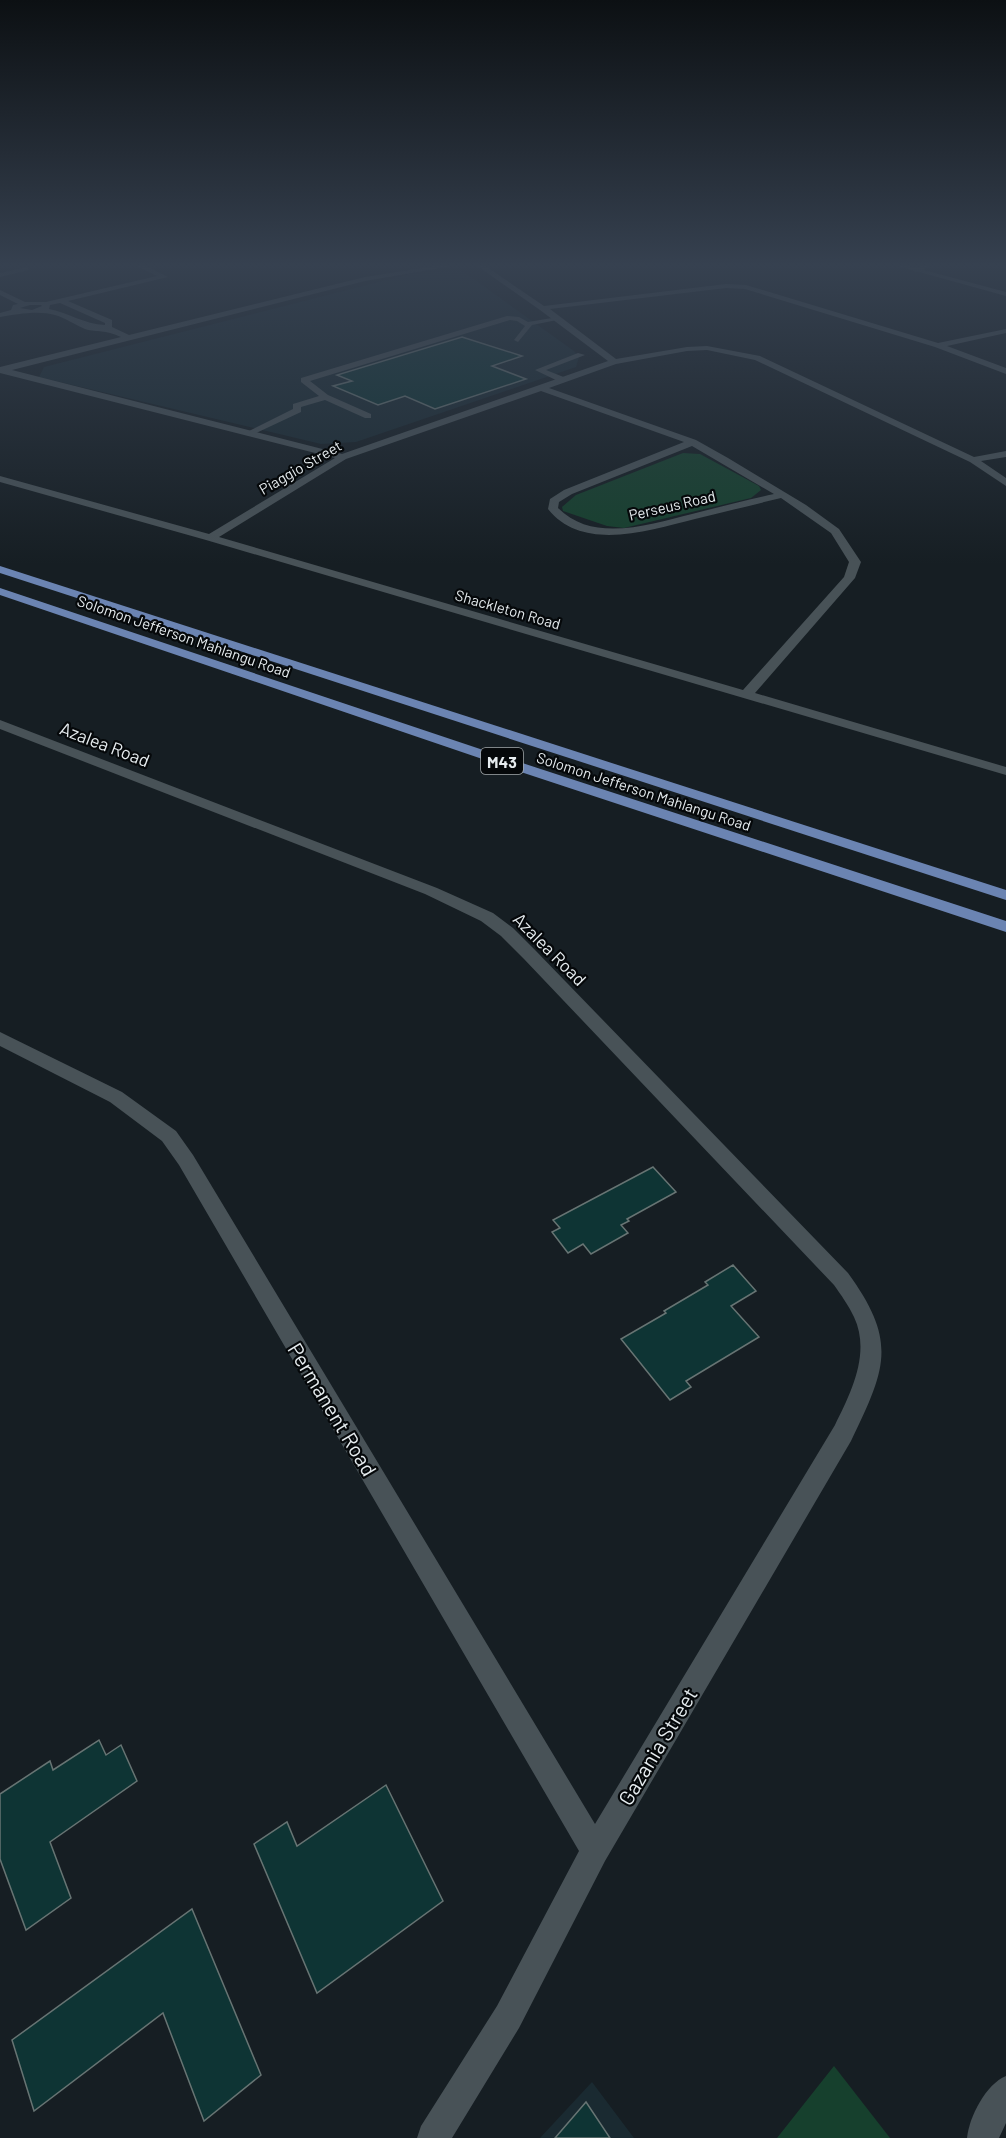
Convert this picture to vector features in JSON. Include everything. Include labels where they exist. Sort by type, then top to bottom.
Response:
[{"type":"main road","name":"Solomon Jefferson Mahlangu Road","points":[[0,569],[1006,895]]},
{"type":"main road","name":"Solomon Jefferson Mahlangu Road","points":[[0,591],[502,761],[1006,927]]},
{"type":"street","points":[[1,370],[22,365]]},
{"type":"street","name":"Piaggio Street","points":[[210,538],[343,457],[606,365]]},
{"type":"street","name":"Piaggio Street","points":[[771,365],[973,460],[1006,483]]},
{"type":"street","points":[[990,365],[1006,371]]},
{"type":"street","points":[[1,370],[343,457]]},
{"type":"street","points":[[542,388],[693,442],[782,495],[835,531],[855,562],[849,578],[747,694]]},
{"type":"street","name":"Perseus Road","points":[[693,442],[568,492],[554,501],[553,509],[558,517],[575,525],[607,532],[624,532],[782,495]]},
{"type":"street","points":[[973,460],[1006,454]]},
{"type":"street","name":"Shackleton Road","points":[[0,480],[210,538],[1006,771]]},
{"type":"street","name":"Azalea Road","points":[[0,724],[431,891],[487,917],[507,932],[530,955],[842,1279],[866,1319],[871,1352]]},
{"type":"street","name":"Permanent Road","points":[[0,1038],[116,1097],[169,1136],[186,1160],[595,1851]]},
{"type":"street","name":"Gazania Street","points":[[433,2138],[508,2017],[595,1851],[843,1433],[862,1394],[869,1370],[871,1352]]},
{"type":"street","points":[[984,2138],[984,2128],[1006,2092]]},
{"type":"lane","points":[[355,365],[304,380],[325,396],[368,416]]},
{"type":"lane","points":[[554,365],[539,370],[563,380]]},
{"type":"lane","points":[[249,433],[298,410],[296,406],[325,396]]},
{"type":"shaded area","points":[[53,365],[577,365],[576,367],[356,442],[321,444],[39,377],[44,367]]},
{"type":"shaded area","points":[[592,2082],[634,2138],[540,2138]]},
{"type":"green space","points":[[683,453],[700,454],[759,486],[761,490],[751,498],[624,528],[607,526],[563,511],[562,507],[576,495]]},
{"type":"green space","points":[[834,2066],[890,2138],[777,2138]]},
{"type":"building","points":[[371,365],[496,365],[492,366],[526,379],[435,409],[405,396],[378,405],[333,386],[352,381],[337,375]]},
{"type":"building","points":[[653,1167],[676,1192],[627,1219],[629,1221],[621,1225],[628,1233],[591,1254],[583,1244],[568,1253],[552,1232],[560,1228],[553,1220]]},
{"type":"building","points":[[733,1265],[756,1291],[731,1306],[759,1337],[686,1381],[691,1387],[670,1400],[621,1339],[666,1313],[664,1311],[708,1285],[705,1282]]},
{"type":"building","points":[[99,1740],[106,1755],[121,1745],[137,1781],[50,1842],[71,1898],[26,1930],[0,1859],[0,1794],[50,1761],[53,1770]]},
{"type":"building","points":[[386,1785],[443,1901],[317,1993],[254,1844],[287,1822],[297,1846]]},
{"type":"building","points":[[192,1909],[261,2075],[204,2121],[163,2013],[34,2111],[12,2040]]},
{"type":"building","points":[[586,2102],[610,2138],[555,2138]]}]
